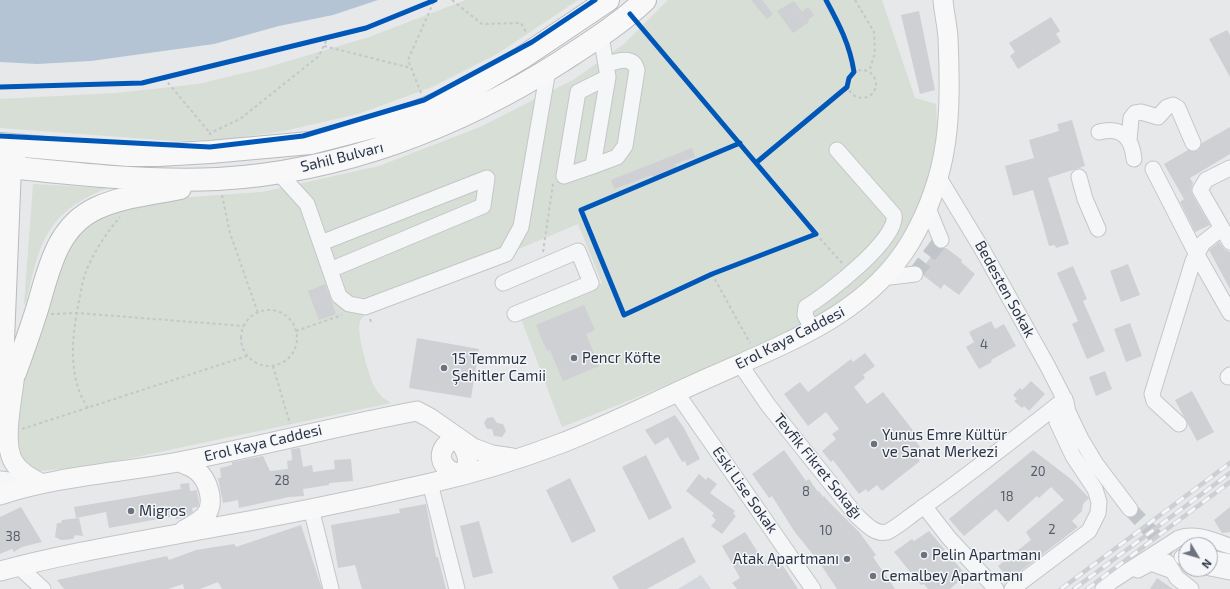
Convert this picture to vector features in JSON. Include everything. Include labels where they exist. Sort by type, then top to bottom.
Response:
[{"type":"highway","name":"Sahil Bulvarı","points":[[8,145],[128,155],[210,143],[310,143],[392,122],[459,95],[536,48],[608,0]]},
{"type":"highway","name":"Sahil Bulvarı","points":[[11,167],[141,178],[218,179],[278,172],[324,163],[372,150],[432,130],[483,107],[548,70],[602,36],[638,7]]},
{"type":"highway","points":[[8,145],[11,167],[15,373]]},
{"type":"highway","points":[[2,421],[11,167]]},
{"type":"highway","points":[[15,373],[55,251],[65,235],[84,216],[96,208],[111,202],[218,179]]},
{"type":"main road","name":"Erol Kaya Caddesi","points":[[9,569],[96,549],[311,508],[430,483],[515,459],[563,443],[638,411],[812,330],[858,302],[882,278],[909,244],[928,208],[939,178],[949,119],[948,34],[943,0]]},
{"type":"main road","name":"Erol Kaya Caddesi","points":[[948,34],[955,0]]},
{"type":"main road","points":[[15,373],[2,421],[9,452],[14,462],[23,472],[42,484]]},
{"type":"main road","name":"Erol Kaya Caddesi","points":[[0,495],[42,484],[178,462],[293,436],[417,411],[430,418],[458,438],[483,452],[515,459]]},
{"type":"main road","points":[[458,438],[466,449],[469,458],[467,468],[463,474],[454,473],[448,470],[443,465],[442,458],[446,445],[451,440],[458,438]]},
{"type":"main road","points":[[178,462],[196,470],[203,477],[208,489],[210,500],[206,515],[197,523],[178,534]]},
{"type":"street","points":[[593,166],[607,71],[602,36]]},
{"type":"street","points":[[621,60],[629,60],[635,65],[637,70],[625,146],[617,157],[593,166],[564,176],[578,92],[621,60]]},
{"type":"street","points":[[278,172],[307,204],[339,296],[349,304],[364,307],[506,254],[521,227],[548,70]]},
{"type":"street","points":[[1129,140],[1131,118],[1136,113],[1141,112],[1158,117],[1167,107],[1173,105],[1178,108],[1193,142]]},
{"type":"street","points":[[1099,132],[1113,130],[1129,140],[1132,145],[1134,159]]},
{"type":"street","points":[[812,330],[805,315],[806,307],[829,292],[852,274],[890,232],[895,223],[894,215],[837,150]]},
{"type":"street","points":[[1178,424],[1154,401],[1152,394],[1196,255],[1203,243],[1228,237],[1200,190],[1206,180],[1230,168]]},
{"type":"street","points":[[1153,169],[1196,255],[1230,313]]},
{"type":"street","points":[[1079,177],[1085,199],[1098,229]]},
{"type":"street","points":[[320,244],[487,178],[482,206],[330,270]]},
{"type":"street","name":"Bedesten Sokak","points":[[939,178],[982,248],[1047,364],[1065,400],[1080,419],[1133,506]]},
{"type":"street","points":[[928,208],[941,240]]},
{"type":"street","points":[[503,283],[578,251],[591,283],[515,314]]},
{"type":"street","points":[[882,278],[915,274]]},
{"type":"street","name":"Tevfik Fikret Sokağı","points":[[740,364],[768,405],[856,515],[867,526],[876,531],[886,532],[924,506],[994,456],[1065,400]]},
{"type":"street","name":"Eski Lise Sokak","points":[[676,392],[813,589]]},
{"type":"street","points":[[1012,589],[1089,531],[1098,514],[1099,502],[1095,489],[1073,456],[1057,422],[1065,400]]},
{"type":"street","points":[[0,479],[42,484]]},
{"type":"street","points":[[430,483],[457,589]]},
{"type":"street","points":[[924,506],[949,538],[996,589]]},
{"type":"street","points":[[311,508],[331,589]]},
{"type":"street","points":[[1108,588],[1168,544],[1179,538],[1192,535],[1230,546]]},
{"type":"street","points":[[1168,544],[1165,555],[1170,570]]},
{"type":"street","points":[[1218,560],[1230,562]]},
{"type":"street","points":[[1108,588],[1148,563],[1156,563],[1170,570],[1177,578],[1191,589]]},
{"type":"street","points":[[9,569],[43,589]]},
{"type":"street","points":[[1218,570],[1230,572]]},
{"type":"path","points":[[427,3],[434,0]]},
{"type":"path","points":[[427,108],[408,60],[434,0]]},
{"type":"path","points":[[452,0],[482,24],[521,23],[536,48]]},
{"type":"path","points":[[826,0],[842,28],[852,52],[854,72]]},
{"type":"path","points":[[855,0],[874,32],[875,54],[869,72]]},
{"type":"path","points":[[638,7],[740,143],[816,234],[712,274],[624,315],[581,210],[740,143]]},
{"type":"path","points":[[320,39],[336,35]]},
{"type":"path","points":[[164,78],[210,143],[319,56],[328,37]]},
{"type":"path","points":[[324,46],[411,68]]},
{"type":"path","points":[[859,70],[869,72],[876,84],[874,93],[861,99],[856,98],[847,87],[848,78],[854,72],[859,70]]},
{"type":"path","points":[[157,80],[172,76]]},
{"type":"path","points":[[757,162],[847,87]]},
{"type":"path","points":[[218,179],[230,233],[258,313]]},
{"type":"path","points":[[88,408],[82,400],[76,381],[73,360],[77,313],[84,275],[93,257],[124,214]]},
{"type":"path","points":[[712,274],[758,356]]},
{"type":"path","points":[[296,331],[364,307],[372,324]]},
{"type":"path","points":[[272,310],[258,313],[247,321],[244,326],[241,342],[247,356],[254,362],[264,365],[272,366],[281,363],[289,357],[294,350],[296,331]]},
{"type":"path","points":[[272,310],[286,316],[292,323],[296,331],[297,341],[292,354],[282,363],[273,366],[255,362],[248,356],[244,349],[242,334],[244,326],[252,316],[272,310]]},
{"type":"path","points":[[35,315],[77,313],[244,326]]},
{"type":"path","points":[[2,421],[88,408],[247,356]]},
{"type":"path","points":[[273,366],[293,436]]},
{"type":"shaded area","points":[[466,0],[578,0],[497,54],[432,87],[358,114],[284,131],[229,139],[174,141],[0,128],[0,99],[116,93],[198,84],[265,68],[369,37]]},
{"type":"shaded area","points":[[668,0],[882,0],[915,98],[936,104],[936,153],[934,165],[924,193],[895,248],[872,276],[859,289],[844,300],[816,318],[780,335],[626,402],[562,427],[520,316],[602,283],[578,224],[368,313],[360,322],[359,327],[366,364],[376,389],[381,396],[391,403],[98,465],[32,471],[18,462],[11,412],[74,226],[148,200],[262,192],[379,166],[480,127],[573,80],[624,44]]},
{"type":"shaded area","points":[[33,184],[107,188],[71,208],[49,231],[42,245],[27,300],[24,305]]},
{"type":"shaded area","points":[[701,575],[711,589],[678,589]]},
{"type":"water","points":[[0,0],[378,0],[333,15],[279,26],[214,44],[91,61],[37,64],[0,62]]},
{"type":"building","points":[[751,0],[762,0],[773,14],[767,19]]},
{"type":"building","points":[[794,1],[802,12],[808,7],[814,15],[808,20],[809,22],[793,33],[777,11]]},
{"type":"building","points":[[919,11],[935,90],[920,94],[901,15]]},
{"type":"building","points":[[1051,17],[1060,31],[1056,34],[1061,42],[1018,69],[1010,56],[1015,52],[1009,43]]},
{"type":"building","points":[[1227,30],[1230,35],[1230,77],[1209,39]]},
{"type":"building","points":[[1072,120],[1085,166],[1048,178],[1069,244],[1056,248],[1055,245],[1049,246],[1033,190],[1013,196],[1005,166],[1034,158],[1029,140],[1059,131],[1057,124]]},
{"type":"building","points":[[1230,127],[1230,154],[1190,178],[1193,183],[1191,190],[1192,194],[1210,225],[1195,232],[1180,202],[1184,199],[1164,164],[1188,150],[1197,151],[1202,143]]},
{"type":"building","points":[[692,148],[695,157],[675,164],[677,168],[653,178],[652,175],[614,189],[611,180]]},
{"type":"building","points":[[1219,242],[1225,250],[1230,252],[1230,289],[1209,250]]},
{"type":"building","points":[[937,248],[946,248],[962,260],[961,262],[975,274],[959,295],[944,284],[941,289],[924,276],[922,269]]},
{"type":"building","points":[[1128,264],[1140,295],[1121,302],[1110,271]]},
{"type":"building","points":[[1073,266],[1087,299],[1083,301],[1105,351],[1087,359],[1072,324],[1078,321],[1057,273]]},
{"type":"building","points":[[325,284],[336,314],[319,320],[308,291]]},
{"type":"building","points":[[584,305],[595,330],[586,334],[599,366],[563,381],[550,350],[547,351],[536,325]]},
{"type":"building","points":[[991,321],[995,329],[1004,324],[1016,346],[991,360],[992,362],[979,369],[966,347],[974,342],[969,332]]},
{"type":"building","points":[[1130,323],[1142,356],[1126,362],[1114,329]]},
{"type":"building","name":"15 Temmuz Şehitler Camii","points":[[417,338],[479,349],[471,398],[409,388]]},
{"type":"building","name":"Yunus Emre Kültür ve Sanat Merkezi","points":[[865,353],[875,366],[863,375],[865,378],[854,387],[867,404],[883,392],[919,438],[915,440],[921,448],[917,452],[920,455],[917,457],[920,461],[882,491],[877,485],[868,492],[866,489],[859,494],[833,460],[831,462],[822,451],[836,439],[832,434],[839,429],[826,412],[808,426],[784,394],[800,382],[808,392],[851,359],[853,362]]},
{"type":"building","points":[[1105,371],[1112,389],[1096,396],[1089,377]]},
{"type":"building","points":[[1031,381],[1045,394],[1029,411],[1024,406],[1022,408],[1014,401],[1017,399],[1013,395],[1020,388],[1022,390]]},
{"type":"building","points":[[1192,391],[1214,432],[1197,441],[1175,400]]},
{"type":"building","points":[[675,415],[684,428],[700,459],[687,466],[685,461],[682,462],[668,437],[655,445],[645,430]]},
{"type":"building","points":[[493,417],[497,423],[503,424],[506,431],[502,437],[494,436],[492,429],[487,429],[484,423],[487,418]]},
{"type":"building","points":[[300,448],[303,467],[312,465],[313,472],[335,469],[334,460],[351,459],[353,481],[329,483],[329,485],[303,489],[304,496],[289,497],[239,508],[238,500],[223,503],[218,478],[221,478],[220,468],[232,465],[232,462],[263,456],[270,471],[288,469],[287,461],[292,460],[291,449]]},
{"type":"building","points":[[784,450],[806,481],[809,479],[818,492],[819,491],[823,497],[824,496],[859,532],[876,555],[873,557],[895,589],[837,589],[819,562],[794,531],[772,496],[769,498],[752,474]]},
{"type":"building","points":[[1033,450],[1072,480],[1089,498],[1083,504],[1082,511],[1072,521],[1078,527],[1009,580],[998,566],[1031,540],[1026,532],[1064,500],[1051,487],[1039,498],[1037,496],[1008,522],[996,509],[964,536],[949,519]]},
{"type":"building","points":[[646,455],[672,508],[649,520],[622,467]]},
{"type":"building","points":[[699,474],[706,480],[708,477],[717,484],[710,493],[735,511],[733,513],[736,516],[722,534],[711,526],[716,520],[712,516],[714,513],[686,491]]},
{"type":"building","points":[[570,478],[596,531],[572,543],[546,490]]},
{"type":"building","points":[[189,483],[190,491],[197,490],[199,503],[198,507],[192,508],[193,512],[183,518],[176,519],[175,516],[109,528],[106,512],[76,518],[74,507],[181,489],[180,484]]},
{"type":"building","points":[[426,504],[436,557],[438,557],[446,589],[362,589],[355,565],[338,568],[331,525],[400,513],[399,509]]},
{"type":"building","points":[[21,507],[42,542],[22,547],[14,552],[12,549],[0,554],[0,517]]},
{"type":"building","points":[[1230,507],[1230,532],[1222,533],[1214,520]]},
{"type":"building","points":[[79,518],[83,536],[75,535],[73,539],[61,540],[55,537],[57,523],[61,523],[62,520]]},
{"type":"building","points":[[479,521],[493,573],[473,578],[460,526]]},
{"type":"building","points":[[301,525],[322,589],[222,589],[218,582],[200,589],[184,589],[183,584],[168,589],[64,589],[57,580],[167,556],[169,560],[196,550],[234,544],[236,547]]},
{"type":"building","name":"Pelin Apartmanı","points":[[929,531],[966,575],[950,589],[928,589],[924,584],[921,585],[894,552],[912,539],[914,541]]},
{"type":"building","points":[[745,532],[764,562],[776,555],[798,589],[737,589],[732,583],[740,578],[722,546]]},
{"type":"building","points":[[683,537],[696,562],[647,589],[619,589],[612,577]]},
{"type":"building","points":[[1157,578],[1173,589],[1150,589]]},
{"type":"tunnel","points":[[915,274],[941,240]]},
{"type":"tunnel","points":[[1130,509],[1158,539],[1178,554]]},
{"type":"railway","points":[[1061,589],[1230,463]]},
{"type":"railway","points":[[1074,589],[1230,473]]},
{"type":"railway","points":[[1087,589],[1230,482]]},
{"type":"cycle path","points":[[0,87],[142,83],[366,28],[435,0]]},
{"type":"cycle path","points":[[0,136],[210,147],[303,136],[424,100],[532,42],[595,0]]},
{"type":"cycle path","points":[[757,162],[847,87],[849,78],[854,72],[847,44],[840,26],[826,0]]},
{"type":"cycle path","points":[[630,14],[816,234],[712,274],[624,315],[581,210],[740,143]]},
{"type":"place","name":"Pencr Köfte","points":[[574,358]]},
{"type":"place","name":"15 Temmuz Şehitler Camii","points":[[444,368]]},
{"type":"place","name":"Yunus Emre Kültür ve Sanat Merkezi","points":[[874,444]]},
{"type":"place","name":"Migros","points":[[131,511]]},
{"type":"place","name":"Pelin Apartmanı","points":[[924,555]]},
{"type":"place","name":"Atak Apartmanı","points":[[847,559]]},
{"type":"place","name":"Cemalbey Apartmanı","points":[[873,576]]}]
